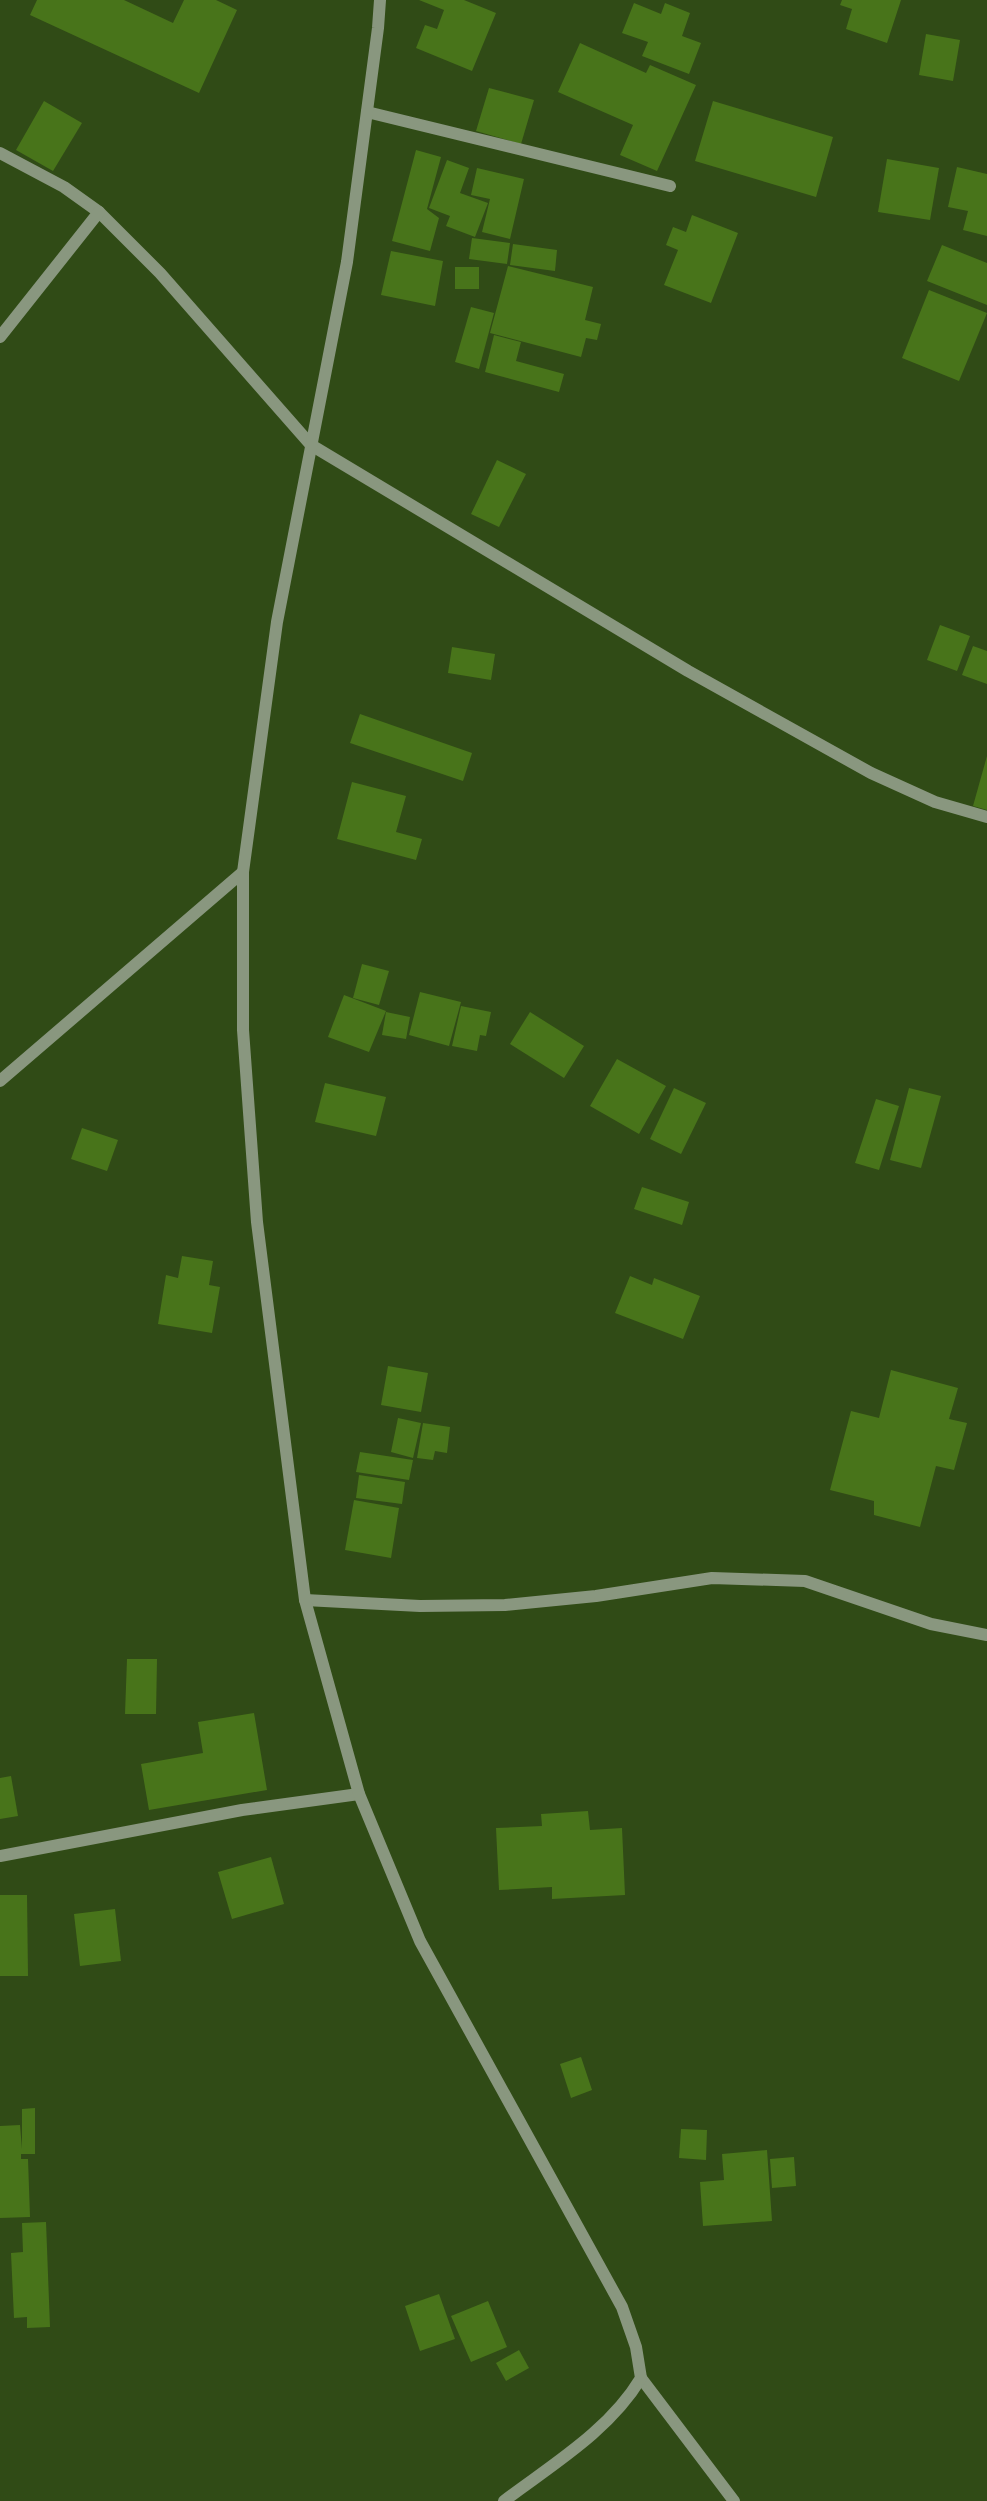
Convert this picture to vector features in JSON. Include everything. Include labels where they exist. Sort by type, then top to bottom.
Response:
[{"type":"street","points":[[380,0],[347,262],[277,622],[243,872],[243,1030],[257,1222],[305,1600],[359,1794],[420,1941],[622,2307],[636,2347],[641,2378],[734,2501]]},
{"type":"street","points":[[367,112],[670,186]]},
{"type":"street","points":[[0,153],[64,187],[99,212],[160,273],[310,445],[678,665],[871,773],[935,802],[987,817]]},
{"type":"street","points":[[0,337],[99,212]]},
{"type":"street","points":[[0,1081],[243,872]]},
{"type":"street","points":[[305,1600],[420,1606],[505,1605],[596,1596],[712,1578],[805,1581],[930,1624],[987,1635]]},
{"type":"street","points":[[0,1856],[242,1810],[359,1794]]},
{"type":"street","points":[[504,2501],[601,2428],[628,2399],[641,2378]]},
{"type":"building","points":[[37,0],[124,0],[173,23],[184,0],[216,0],[237,10],[199,93],[30,15]]},
{"type":"building","points":[[419,0],[464,0],[496,13],[472,71],[416,48],[425,25],[437,29],[444,10]]},
{"type":"building","points":[[842,0],[901,0],[887,43],[846,29],[852,9],[840,5]]},
{"type":"building","points":[[634,3],[661,14],[665,3],[690,13],[682,36],[701,43],[689,74],[642,56],[648,42],[622,33]]},
{"type":"building","points":[[926,34],[960,40],[953,81],[919,75]]},
{"type":"building","points":[[580,43],[646,73],[650,65],[696,85],[657,171],[620,155],[633,125],[558,92]]},
{"type":"building","points":[[489,88],[534,100],[521,144],[476,131]]},
{"type":"building","points":[[44,101],[82,123],[53,171],[16,150]]},
{"type":"building","points":[[713,101],[833,137],[816,197],[695,161]]},
{"type":"building","points":[[416,150],[441,157],[427,209],[439,218],[430,251],[392,241]]},
{"type":"building","points":[[887,159],[939,168],[930,220],[878,212]]},
{"type":"building","points":[[447,160],[469,168],[460,193],[488,203],[475,237],[446,226],[450,216],[429,208]]},
{"type":"building","points":[[957,167],[987,174],[987,236],[963,230],[968,211],[948,207]]},
{"type":"building","points":[[477,168],[524,179],[510,239],[482,232],[490,199],[471,195]]},
{"type":"building","points":[[692,215],[738,233],[711,303],[664,285],[678,250],[666,245],[673,227],[686,232]]},
{"type":"building","points":[[472,238],[510,243],[507,264],[469,259]]},
{"type":"building","points":[[513,244],[557,250],[555,271],[510,265]]},
{"type":"building","points":[[942,245],[987,263],[987,305],[927,281]]},
{"type":"building","points":[[391,251],[443,261],[435,306],[381,295]]},
{"type":"building","points":[[508,266],[593,287],[585,320],[601,324],[597,340],[586,338],[581,357],[490,333]]},
{"type":"building","points":[[455,267],[479,267],[479,289],[455,289]]},
{"type":"building","points":[[929,290],[987,313],[959,381],[902,358]]},
{"type":"building","points":[[471,307],[494,313],[479,369],[455,362]]},
{"type":"building","points":[[494,335],[521,342],[516,361],[564,374],[559,392],[485,372]]},
{"type":"building","points":[[497,460],[526,474],[499,527],[471,514]]},
{"type":"building","points":[[940,625],[970,636],[957,671],[927,660]]},
{"type":"building","points":[[973,646],[987,651],[987,684],[962,675]]},
{"type":"building","points":[[452,647],[495,654],[491,680],[448,673]]},
{"type":"building","points":[[360,714],[472,753],[463,781],[350,743]]},
{"type":"building","points":[[987,756],[987,810],[973,806]]},
{"type":"building","points":[[352,782],[406,796],[396,832],[422,839],[416,860],[337,839]]},
{"type":"building","points":[[362,964],[389,971],[379,1005],[353,998]]},
{"type":"building","points":[[420,992],[461,1002],[449,1046],[409,1035]]},
{"type":"building","points":[[344,995],[386,1011],[369,1052],[328,1037]]},
{"type":"building","points":[[461,1006],[491,1012],[486,1036],[480,1035],[477,1051],[452,1046]]},
{"type":"building","points":[[386,1012],[410,1017],[406,1039],[382,1035]]},
{"type":"building","points":[[530,1012],[584,1046],[564,1078],[510,1044]]},
{"type":"building","points":[[617,1059],[666,1086],[639,1134],[590,1106]]},
{"type":"building","points":[[325,1083],[386,1097],[376,1136],[315,1122]]},
{"type":"building","points":[[674,1088],[706,1103],[681,1154],[650,1139]]},
{"type":"building","points":[[909,1088],[941,1096],[921,1168],[890,1160]]},
{"type":"building","points":[[876,1099],[899,1106],[879,1170],[855,1163]]},
{"type":"building","points":[[82,1128],[118,1140],[107,1171],[71,1159]]},
{"type":"building","points":[[642,1187],[689,1202],[682,1225],[634,1209]]},
{"type":"building","points":[[182,1256],[213,1261],[209,1285],[220,1287],[212,1333],[158,1324],[166,1275],[178,1278]]},
{"type":"building","points":[[630,1276],[652,1285],[654,1278],[700,1296],[683,1339],[615,1313]]},
{"type":"building","points":[[388,1366],[428,1373],[421,1412],[381,1405]]},
{"type":"building","points":[[891,1370],[958,1388],[949,1419],[967,1423],[954,1470],[936,1466],[920,1527],[874,1515],[874,1501],[830,1490],[851,1411],[879,1418]]},
{"type":"building","points":[[398,1418],[421,1423],[413,1458],[391,1452]]},
{"type":"building","points":[[423,1423],[450,1427],[447,1453],[435,1451],[433,1460],[417,1458]]},
{"type":"building","points":[[360,1452],[413,1460],[409,1480],[356,1472]]},
{"type":"building","points":[[359,1475],[405,1482],[402,1504],[356,1498]]},
{"type":"building","points":[[354,1500],[399,1508],[391,1558],[345,1550]]},
{"type":"building","points":[[127,1659],[157,1659],[156,1714],[125,1714]]},
{"type":"building","points":[[254,1713],[267,1790],[149,1810],[141,1764],[203,1753],[198,1722]]},
{"type":"building","points":[[11,1776],[18,1816],[0,1819],[0,1778]]},
{"type":"building","points":[[588,1811],[590,1830],[622,1828],[625,1895],[552,1899],[552,1887],[499,1890],[496,1828],[542,1826],[541,1814]]},
{"type":"building","points":[[271,1857],[284,1904],[232,1919],[218,1872]]},
{"type":"building","points":[[0,1895],[27,1895],[28,1976],[0,1976]]},
{"type":"building","points":[[115,1909],[121,1961],[80,1966],[74,1914]]},
{"type":"building","points":[[581,2057],[592,2090],[571,2098],[560,2064]]},
{"type":"building","points":[[35,2108],[35,2154],[21,2154],[21,2159],[28,2159],[30,2217],[0,2218],[0,2126],[20,2125],[22,2149],[22,2109]]},
{"type":"building","points":[[681,2129],[707,2130],[706,2160],[679,2158]]},
{"type":"building","points":[[767,2150],[772,2221],[703,2226],[700,2182],[724,2180],[722,2154]]},
{"type":"building","points":[[794,2157],[796,2186],[772,2188],[770,2159]]},
{"type":"building","points":[[46,2222],[50,2327],[27,2328],[27,2317],[14,2318],[11,2253],[23,2252],[22,2223]]},
{"type":"building","points":[[439,2294],[455,2339],[420,2351],[405,2306]]},
{"type":"building","points":[[488,2301],[507,2347],[471,2362],[451,2316]]},
{"type":"building","points":[[519,2350],[529,2368],[506,2381],[496,2363]]}]
